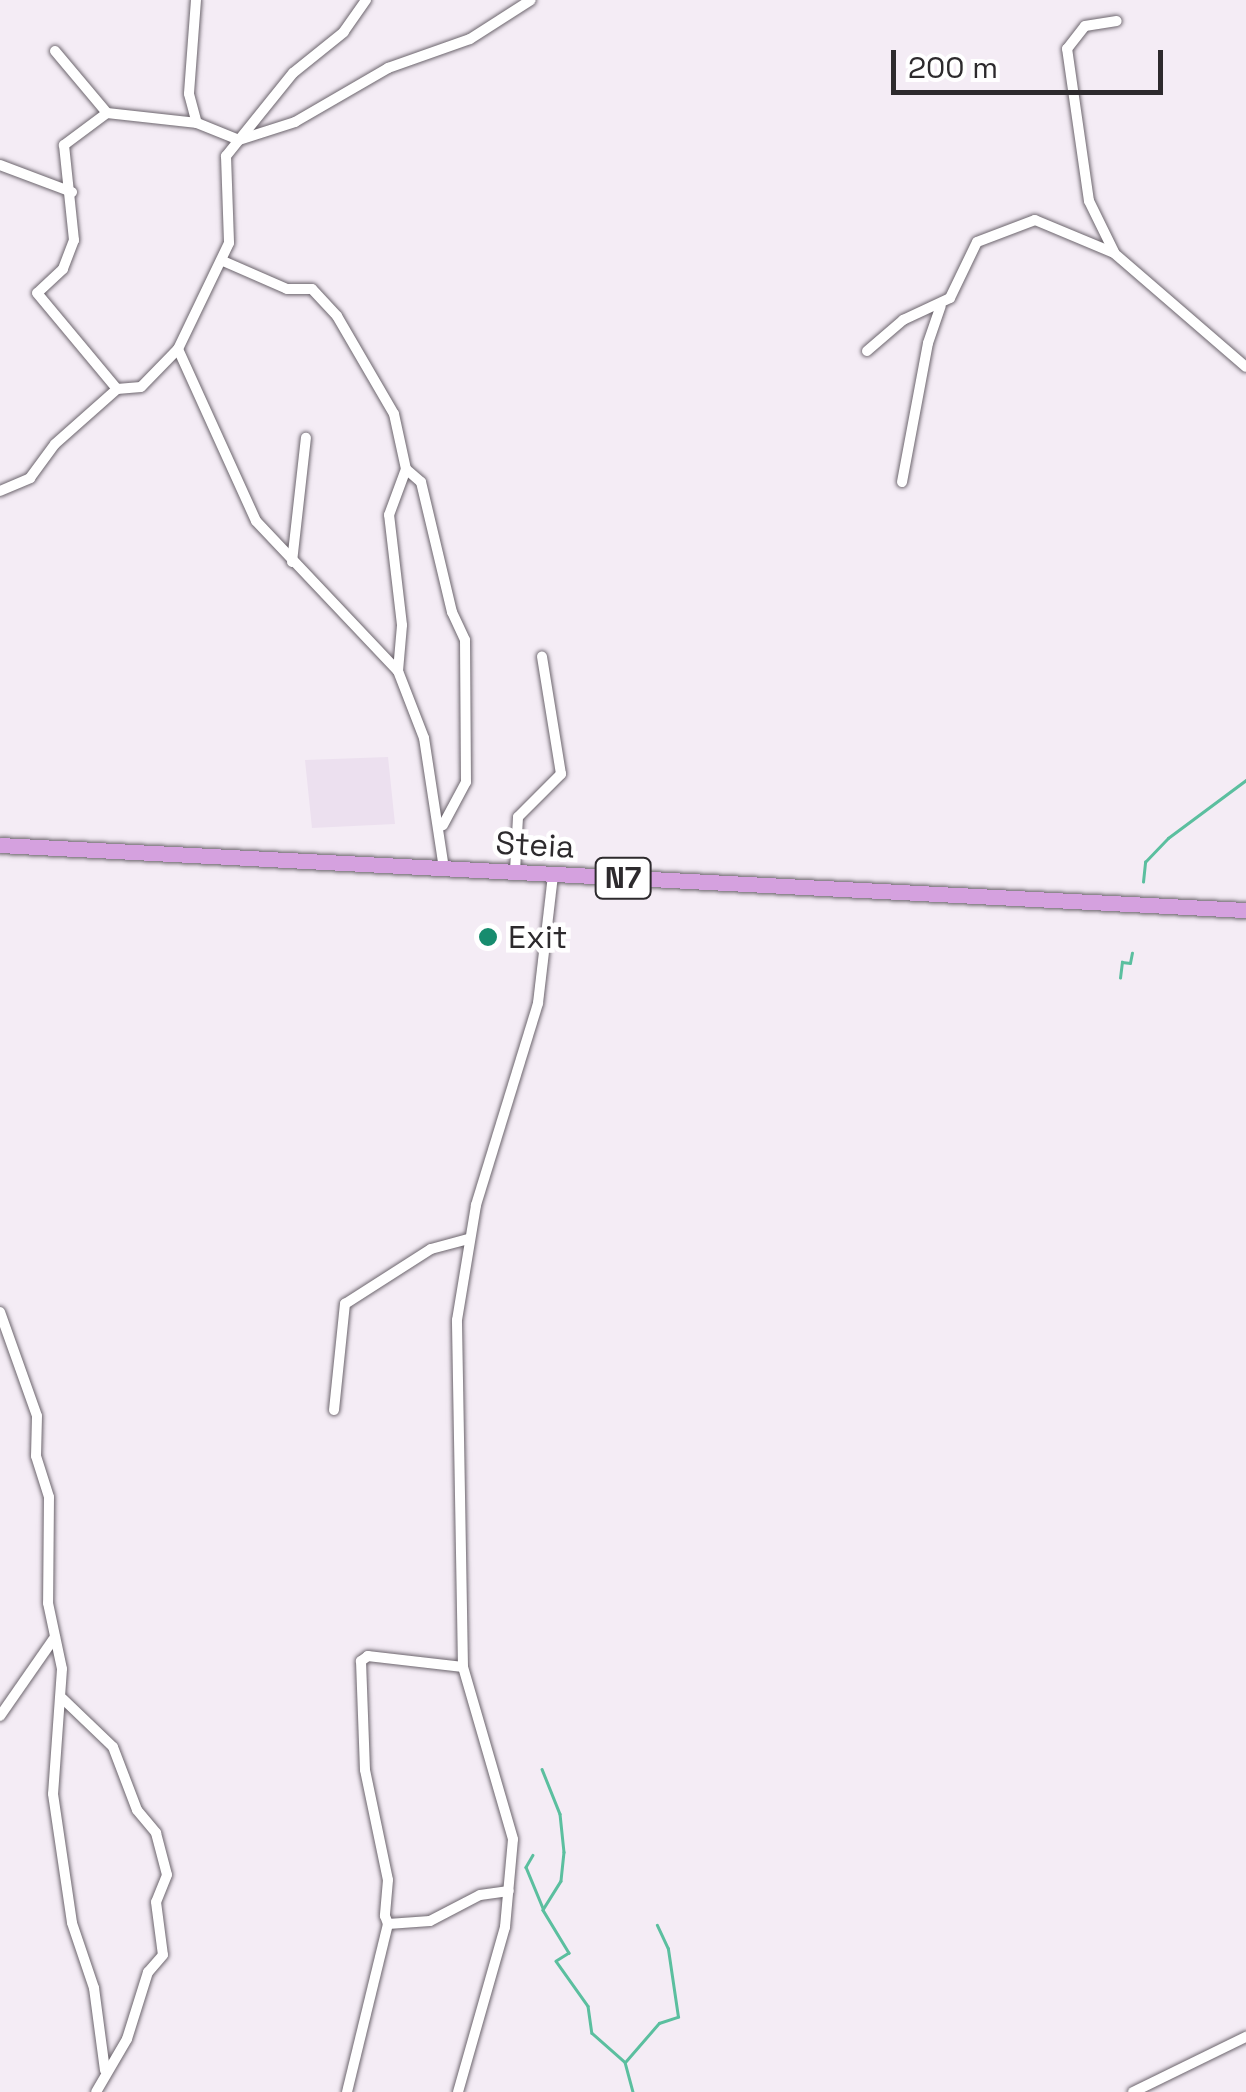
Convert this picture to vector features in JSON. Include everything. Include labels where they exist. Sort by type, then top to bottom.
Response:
[{"type":"main road","name":"Steia","points":[[0,845],[1246,910]]},
{"type":"street","points":[[196,0],[189,94],[197,123]]},
{"type":"street","points":[[0,491],[30,478],[55,444],[118,389],[141,388],[178,349],[224,261],[229,236],[224,161],[293,74],[344,32],[366,0]]},
{"type":"street","points":[[118,389],[38,296],[41,285],[63,269],[72,248],[72,192],[64,145],[107,113],[197,123],[239,140],[296,122],[388,68],[470,39],[532,0]]},
{"type":"street","points":[[1114,252],[1089,201],[1067,49],[1085,26],[1116,21]]},
{"type":"street","points":[[55,51],[107,113]]},
{"type":"street","points":[[0,165],[72,192]]},
{"type":"street","points":[[867,352],[903,320],[941,306],[958,288],[977,242],[1035,220],[1114,252],[1246,368]]},
{"type":"street","points":[[224,261],[287,289],[312,289],[337,316],[394,414],[406,469],[423,488],[465,640],[466,782],[442,825]]},
{"type":"street","points":[[902,482],[941,306]]},
{"type":"street","points":[[178,349],[221,433],[251,513],[292,562],[398,671],[424,738],[442,825],[444,868]]},
{"type":"street","points":[[292,562],[306,438]]},
{"type":"street","points":[[398,671],[402,625],[389,515],[406,469]]},
{"type":"street","points":[[515,871],[518,817],[561,774],[542,657]]},
{"type":"street","points":[[458,2092],[505,1927],[511,1825],[463,1667],[456,1334],[469,1239],[538,1002],[553,874]]},
{"type":"street","points":[[334,1410],[345,1304],[431,1249],[469,1239]]},
{"type":"street","points":[[0,1312],[38,1416],[63,1699],[53,1794],[72,1923],[94,1988],[105,2070]]},
{"type":"street","points":[[0,1716],[55,1637]]},
{"type":"street","points":[[348,2092],[388,1924],[388,1880],[358,1699],[361,1661],[368,1656],[463,1667]]},
{"type":"street","points":[[63,1699],[114,1747],[165,1862],[156,1902],[166,1946],[148,1972],[127,2039],[105,2070],[96,2092]]},
{"type":"street","points":[[388,1924],[430,1921],[480,1895],[509,1891]]},
{"type":"street","points":[[1132,2092],[1246,2037]]},
{"type":"shaded area","points":[[388,757],[395,824],[312,828],[305,760]]},
{"type":"waterway","points":[[1143,882],[1145,862],[1168,838],[1246,780]]},
{"type":"waterway","points":[[1120,978],[1122,962],[1130,963],[1132,953]]},
{"type":"waterway","points":[[542,1769],[560,1814],[564,1852],[561,1881],[543,1910],[569,1953],[556,1961],[588,2006],[592,2033],[625,2062],[633,2092]]},
{"type":"waterway","points":[[533,1855],[526,1867],[543,1908]]},
{"type":"waterway","points":[[626,2061],[659,2023],[678,2017],[668,1949],[657,1925]]},
{"type":"place","name":"Exit","points":[[488,937]]}]
